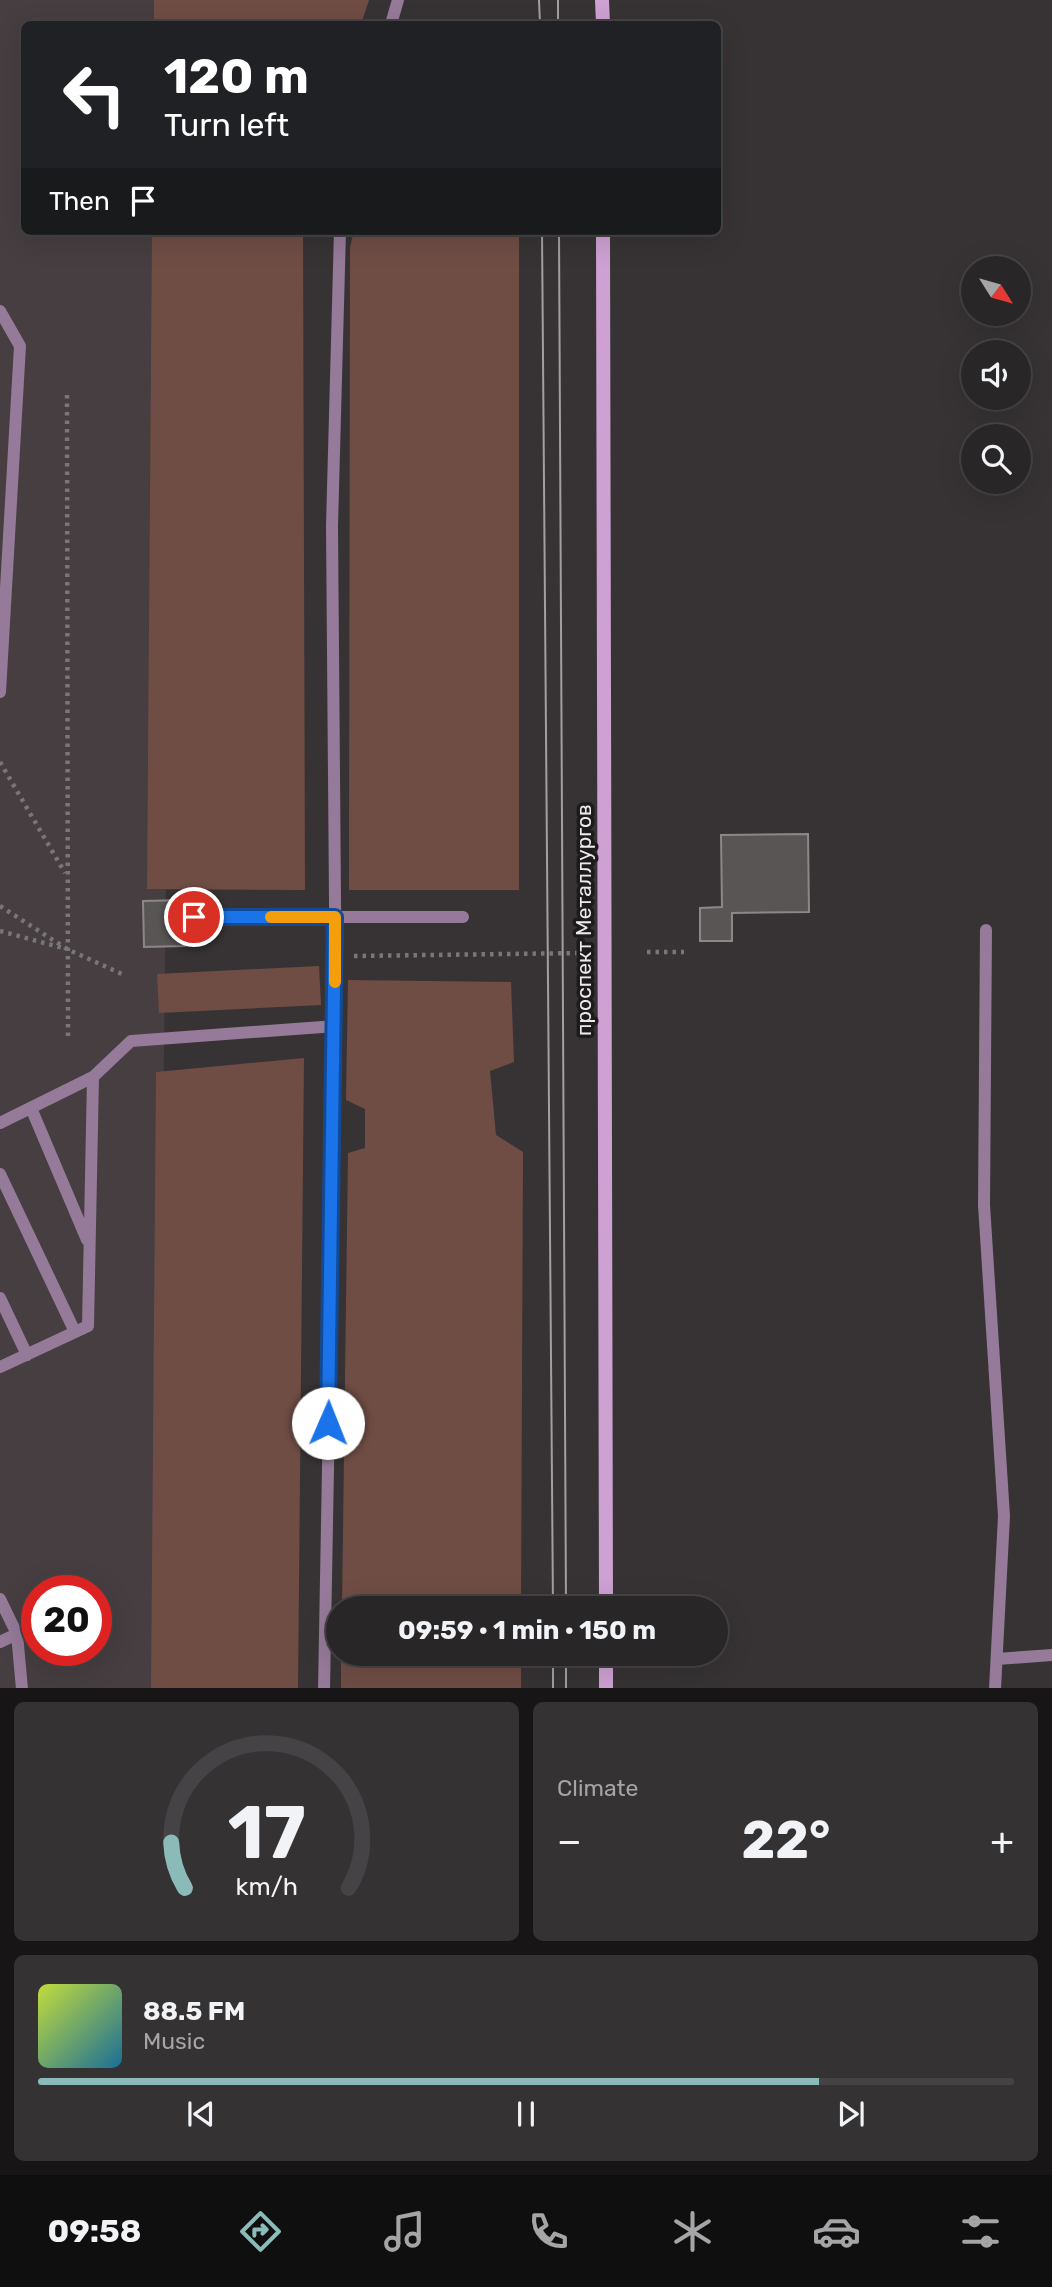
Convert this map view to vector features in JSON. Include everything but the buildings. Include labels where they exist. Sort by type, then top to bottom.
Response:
[{"type":"street","points":[[603,0],[603,21]]},
{"type":"street","name":"проспект Металлургов","points":[[603,235],[606,1596]]},
{"type":"street","points":[[606,1666],[606,1688]]},
{"type":"lane","points":[[392,21],[398,0]]},
{"type":"lane","points":[[324,1688],[336,1026],[332,526],[340,235]]},
{"type":"lane","points":[[0,311],[20,346],[0,692]]},
{"type":"lane","points":[[194,917],[463,917]]},
{"type":"lane","points":[[986,930],[984,1205],[1004,1516],[995,1688]]},
{"type":"lane","points":[[0,1123],[93,1077],[131,1041],[336,1026]]},
{"type":"lane","points":[[0,1367],[88,1325],[93,1077]]},
{"type":"lane","points":[[31,1108],[89,1245]]},
{"type":"lane","points":[[0,1174],[75,1332]]},
{"type":"lane","points":[[0,1298],[27,1355]]},
{"type":"lane","points":[[0,1599],[17,1634],[22,1688]]},
{"type":"lane","points":[[0,1642],[17,1634]]},
{"type":"lane","points":[[997,1659],[1052,1655]]},
{"type":"path","points":[[66,395],[68,1037]]},
{"type":"path","points":[[0,762],[66,874]]},
{"type":"path","points":[[0,905],[67,950]]},
{"type":"path","points":[[0,931],[67,950],[124,975]]},
{"type":"path","points":[[647,952],[684,952]]},
{"type":"path","points":[[335,957],[583,953]]},
{"type":"shaded area","points":[[0,0],[176,0],[175,21],[21,21],[21,235],[173,235],[157,1688],[0,1688]]},
{"type":"shaded area","points":[[154,0],[369,0],[362,21],[154,21]]},
{"type":"shaded area","points":[[152,235],[303,235],[305,890],[147,889]]},
{"type":"shaded area","points":[[353,235],[519,235],[519,890],[349,890],[350,247]]},
{"type":"shaded area","points":[[319,966],[321,1005],[159,1013],[157,974]]},
{"type":"shaded area","points":[[348,980],[511,982],[514,1062],[490,1071],[496,1135],[523,1152],[521,1596],[342,1596],[348,1153],[365,1148],[365,1109],[346,1100]]},
{"type":"shaded area","points":[[304,1058],[298,1688],[151,1688],[156,1072]]},
{"type":"shaded area","points":[[341,1666],[521,1666],[521,1688],[341,1688]]},
{"type":"tram line","points":[[539,0],[540,21]]},
{"type":"tram line","points":[[558,0],[558,21]]},
{"type":"tram line","points":[[542,235],[553,1596]]},
{"type":"tram line","points":[[559,235],[566,1596]]},
{"type":"tram line","points":[[553,1666],[553,1688]]},
{"type":"tram line","points":[[566,1666],[566,1688]]},
{"type":"slow traffic","points":[[271,917],[335,917],[335,982]]},
{"type":"route","points":[[194,917],[335,917],[336,1026],[328,1423]]}]
